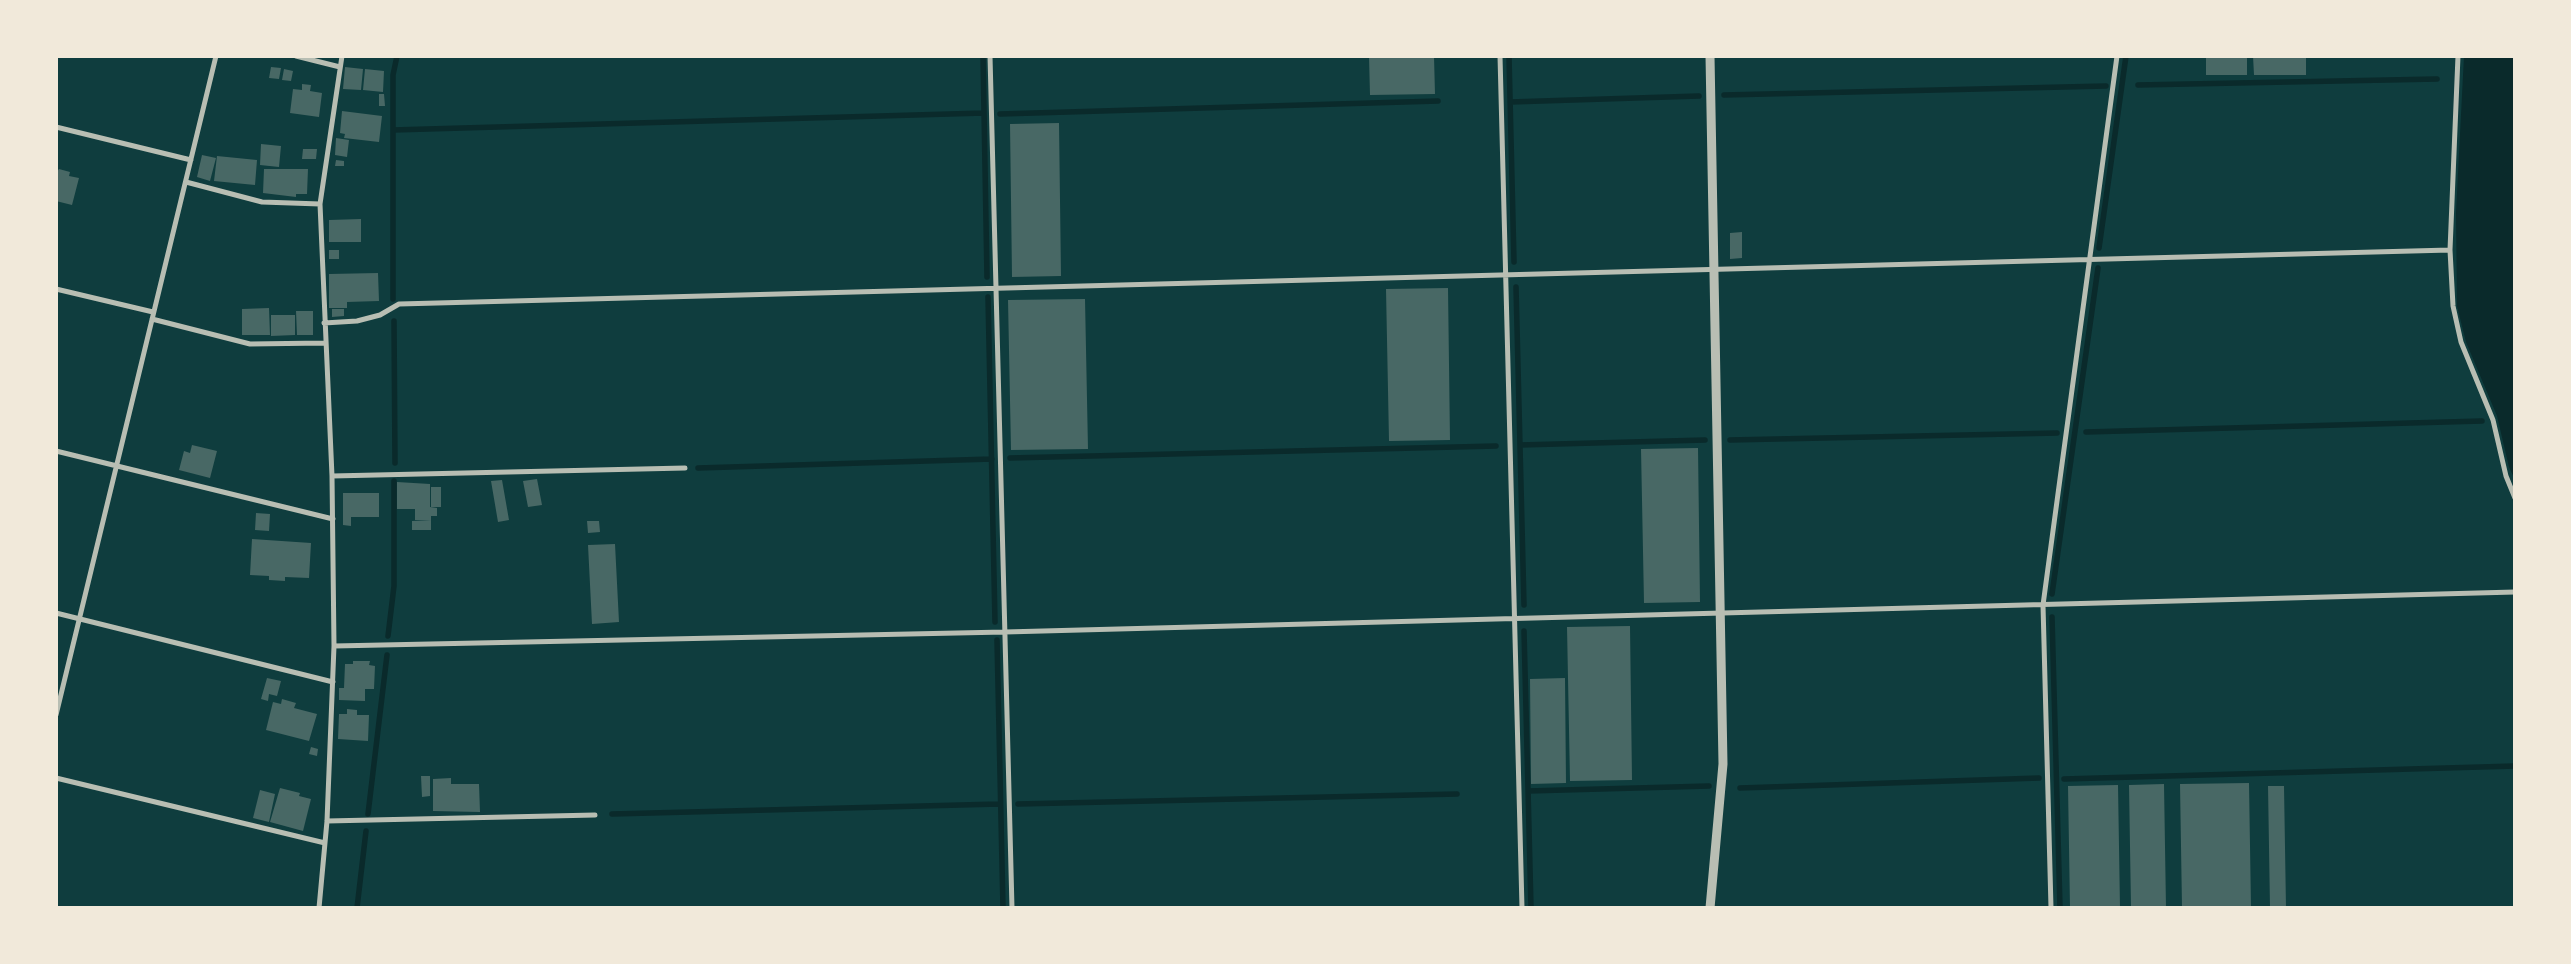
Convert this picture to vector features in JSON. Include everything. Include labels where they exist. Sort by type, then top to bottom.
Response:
[{"type":"street","points":[[56,715],[216,56]]},
{"type":"street","points":[[296,56],[340,67]]},
{"type":"street","points":[[319,908],[327,821],[334,646],[332,476],[324,343],[320,204],[342,56]]},
{"type":"street","points":[[990,56],[1012,908]]},
{"type":"street","points":[[1500,56],[1522,908]]},
{"type":"street","points":[[1710,56],[1723,764],[1710,908]]},
{"type":"street","points":[[2051,908],[2044,604],[2117,56]]},
{"type":"street","points":[[2458,56],[2450,250],[2453,306],[2461,342],[2493,420],[2506,476],[2515,498]]},
{"type":"street","points":[[56,126],[191,160]]},
{"type":"street","points":[[186,182],[262,202],[320,204]]},
{"type":"street","points":[[324,323],[357,321],[380,315],[399,304],[2450,250]]},
{"type":"street","points":[[56,289],[153,312]]},
{"type":"street","points":[[152,319],[250,344],[324,343]]},
{"type":"street","points":[[56,451],[333,519]]},
{"type":"street","points":[[332,476],[685,468]]},
{"type":"street","points":[[334,646],[1005,632],[2515,592]]},
{"type":"street","points":[[56,613],[333,682]]},
{"type":"street","points":[[56,778],[325,843]]},
{"type":"street","points":[[327,821],[595,815]]},
{"type":"water","points":[[2464,56],[2515,56],[2515,480],[2509,467],[2497,416],[2466,342],[2457,306],[2456,213]]},
{"type":"building","points":[[1369,56],[1434,56],[1435,94],[1370,95]]},
{"type":"building","points":[[2206,56],[2247,56],[2247,75],[2206,75]]},
{"type":"building","points":[[2253,56],[2306,56],[2306,75],[2254,75]]},
{"type":"building","points":[[271,67],[281,68],[279,79],[269,78]]},
{"type":"building","points":[[345,67],[363,69],[361,90],[343,89]]},
{"type":"building","points":[[284,69],[293,71],[291,81],[282,80]]},
{"type":"building","points":[[365,69],[384,71],[383,92],[363,90]]},
{"type":"building","points":[[302,84],[311,85],[310,91],[322,93],[319,117],[290,113],[293,89],[302,90]]},
{"type":"building","points":[[379,94],[384,94],[385,106],[379,106]]},
{"type":"building","points":[[342,111],[382,116],[379,142],[344,138],[345,134],[340,133]]},
{"type":"building","points":[[1059,123],[1061,276],[1012,277],[1010,124]]},
{"type":"building","points":[[336,138],[349,140],[347,157],[335,155]]},
{"type":"building","points":[[261,144],[281,146],[279,167],[260,165]]},
{"type":"building","points":[[303,149],[317,149],[316,159],[302,159]]},
{"type":"building","points":[[202,155],[216,158],[210,181],[197,177]]},
{"type":"building","points":[[217,156],[257,160],[255,185],[214,181]]},
{"type":"building","points":[[336,160],[344,161],[344,166],[335,166]]},
{"type":"building","points":[[59,169],[70,172],[69,176],[79,178],[72,205],[56,201],[56,173]]},
{"type":"building","points":[[264,169],[308,169],[307,194],[296,194],[296,197],[263,193]]},
{"type":"building","points":[[361,219],[361,242],[329,242],[329,220]]},
{"type":"building","points":[[1742,232],[1742,258],[1730,259],[1730,233]]},
{"type":"building","points":[[329,250],[339,250],[339,259],[329,259]]},
{"type":"building","points":[[378,273],[379,301],[347,302],[347,308],[329,308],[329,274]]},
{"type":"building","points":[[1448,288],[1450,440],[1389,441],[1386,289]]},
{"type":"building","points":[[1085,299],[1088,449],[1011,450],[1008,300]]},
{"type":"building","points":[[269,308],[270,335],[242,335],[242,309]]},
{"type":"building","points":[[332,309],[344,309],[344,316],[332,317]]},
{"type":"building","points":[[296,311],[313,311],[313,335],[297,335]]},
{"type":"building","points":[[271,315],[295,315],[295,335],[271,336]]},
{"type":"building","points":[[192,445],[217,451],[210,478],[179,470],[184,451],[190,453]]},
{"type":"building","points":[[1698,448],[1700,602],[1644,603],[1641,449]]},
{"type":"building","points":[[537,479],[542,505],[528,507],[523,481]]},
{"type":"building","points":[[502,480],[509,520],[498,522],[491,481]]},
{"type":"building","points":[[397,482],[430,484],[430,507],[437,508],[437,516],[431,516],[431,520],[415,520],[415,509],[397,509]]},
{"type":"building","points":[[431,487],[441,487],[441,507],[431,507]]},
{"type":"building","points":[[343,493],[379,493],[379,517],[351,517],[351,526],[343,525]]},
{"type":"building","points":[[256,513],[270,514],[269,531],[255,530]]},
{"type":"building","points":[[431,520],[431,530],[412,530],[412,521]]},
{"type":"building","points":[[587,521],[599,521],[600,532],[588,533]]},
{"type":"building","points":[[252,539],[311,543],[309,578],[285,577],[285,581],[269,580],[269,576],[250,575]]},
{"type":"building","points":[[615,544],[619,622],[592,624],[588,545]]},
{"type":"building","points":[[1630,626],[1632,780],[1570,781],[1567,627]]},
{"type":"building","points":[[353,661],[370,661],[369,665],[375,666],[374,689],[365,689],[365,701],[339,700],[339,688],[344,688],[345,664],[353,664]]},
{"type":"building","points":[[267,678],[281,681],[277,696],[269,694],[268,701],[261,699]]},
{"type":"building","points":[[1565,678],[1566,783],[1531,784],[1530,679]]},
{"type":"building","points":[[282,699],[296,703],[294,708],[317,714],[309,741],[266,730],[273,702],[281,704]]},
{"type":"building","points":[[347,709],[357,710],[357,715],[369,715],[368,741],[338,739],[339,714],[347,714]]},
{"type":"building","points":[[311,747],[318,749],[317,756],[309,754]]},
{"type":"building","points":[[421,776],[430,776],[430,796],[422,797]]},
{"type":"building","points":[[451,778],[451,784],[479,784],[480,812],[433,811],[433,779]]},
{"type":"building","points":[[2249,783],[2251,908],[2182,908],[2180,784]]},
{"type":"building","points":[[2164,784],[2166,908],[2131,908],[2129,785]]},
{"type":"building","points":[[2118,785],[2120,908],[2070,908],[2068,786]]},
{"type":"building","points":[[2268,786],[2284,786],[2286,908],[2270,908]]},
{"type":"building","points":[[280,788],[300,793],[299,796],[311,799],[303,831],[270,822]]},
{"type":"building","points":[[260,790],[275,794],[269,822],[253,818]]},
{"type":"waterway","points":[[393,299],[393,75],[397,56]]},
{"type":"waterway","points":[[983,56],[987,277]]},
{"type":"waterway","points":[[1509,56],[1514,262]]},
{"type":"waterway","points":[[2099,248],[2126,56]]},
{"type":"waterway","points":[[2138,85],[2437,79]]},
{"type":"waterway","points":[[1724,95],[2106,86]]},
{"type":"waterway","points":[[1510,102],[1699,96]]},
{"type":"waterway","points":[[1000,114],[1438,101]]},
{"type":"waterway","points":[[393,130],[984,113]]},
{"type":"waterway","points":[[2052,594],[2098,268]]},
{"type":"waterway","points":[[1516,287],[1524,605]]},
{"type":"waterway","points":[[988,297],[995,622]]},
{"type":"waterway","points":[[394,321],[395,463]]},
{"type":"waterway","points":[[2086,432],[2482,421]]},
{"type":"waterway","points":[[1730,440],[2057,433]]},
{"type":"waterway","points":[[1520,445],[1705,440]]},
{"type":"waterway","points":[[1010,458],[1496,446]]},
{"type":"waterway","points":[[698,468],[992,459]]},
{"type":"waterway","points":[[388,636],[394,586],[394,481]]},
{"type":"waterway","points":[[2052,617],[2060,908]]},
{"type":"waterway","points":[[1524,631],[1531,908]]},
{"type":"waterway","points":[[997,640],[1003,908]]},
{"type":"waterway","points":[[368,814],[387,655]]},
{"type":"waterway","points":[[2064,779],[2515,766]]},
{"type":"waterway","points":[[1740,788],[2039,778]]},
{"type":"waterway","points":[[1528,791],[1709,786]]},
{"type":"waterway","points":[[1018,804],[1457,794]]},
{"type":"waterway","points":[[612,814],[999,804]]},
{"type":"waterway","points":[[357,908],[366,831]]}]
